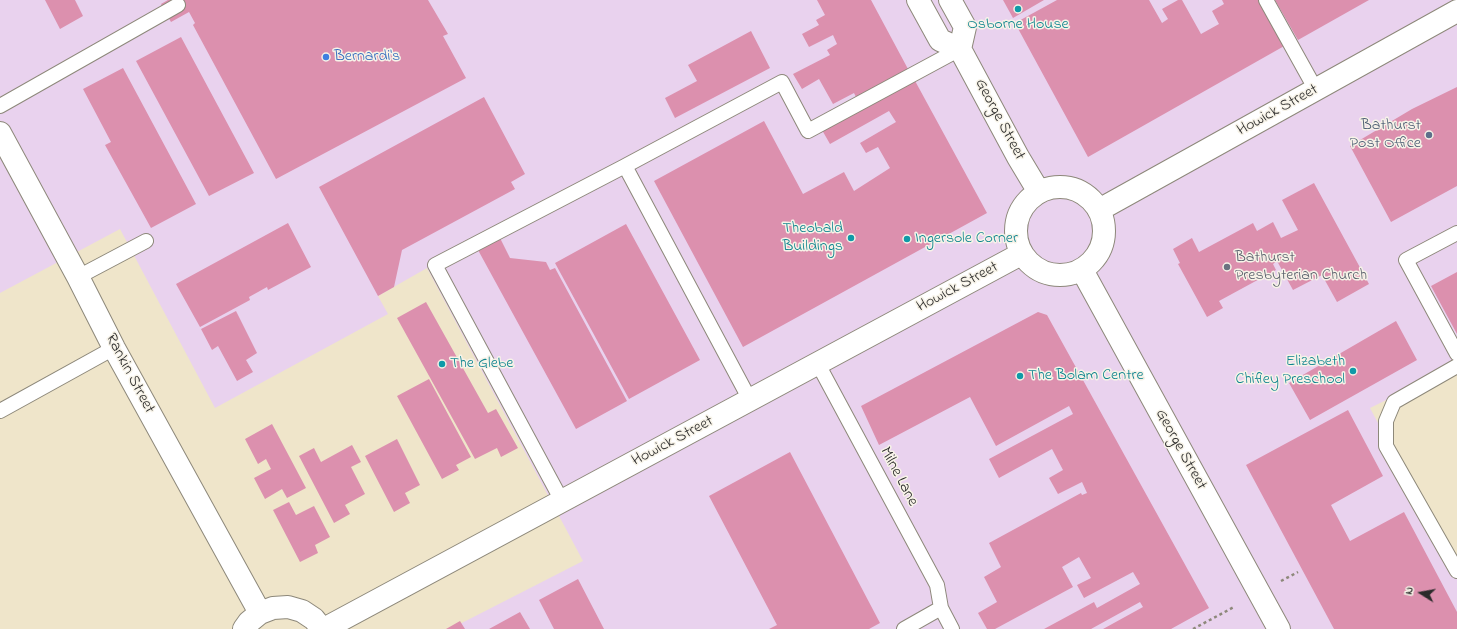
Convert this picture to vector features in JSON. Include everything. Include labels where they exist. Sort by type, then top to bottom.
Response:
[{"type":"street","points":[[918,0],[940,40],[960,49],[965,27],[950,0]]},
{"type":"street","name":"Howick Street","points":[[1099,210],[1457,11]]},
{"type":"street","name":"George Street","points":[[960,49],[1018,157],[1039,192]]},
{"type":"street","name":"Rankin Street","points":[[0,133],[78,276],[114,348],[260,614]]},
{"type":"street","points":[[1052,187],[1066,187],[1079,191],[1091,199],[1099,210],[1104,223],[1104,237],[1100,250],[1092,262],[1082,270],[1069,275],[1055,276],[1042,272],[1030,265],[1022,254],[1016,241],[1015,227],[1019,213],[1027,200],[1039,192],[1052,187]]},
{"type":"street","name":"Howick Street","points":[[323,629],[1022,254]]},
{"type":"street","name":"George Street","points":[[1082,270],[1278,629]]},
{"type":"street","points":[[244,629],[249,622],[260,614],[273,608],[288,607],[302,611],[314,619],[323,629]]},
{"type":"lane","points":[[1266,0],[1316,90]]},
{"type":"lane","points":[[0,106],[178,5]]},
{"type":"lane","points":[[562,502],[435,265],[782,82],[808,131],[960,49]]},
{"type":"lane","points":[[625,166],[750,400]]},
{"type":"lane","points":[[1457,233],[1406,260],[1457,354]]},
{"type":"lane","points":[[78,276],[146,241]]},
{"type":"lane","points":[[0,412],[114,348]]},
{"type":"lane","name":"Milne Lane","points":[[818,364],[937,585],[941,608],[952,629]]},
{"type":"lane","points":[[1457,366],[1394,402],[1386,421],[1386,446],[1457,571]]},
{"type":"lane","points":[[904,629],[941,608]]},
{"type":"path","points":[[1278,582],[1298,572]]},
{"type":"path","points":[[1193,629],[1234,607]]},
{"type":"shaded area","points":[[0,0],[1457,0],[1457,365],[1370,408],[1457,571],[1457,629],[450,629],[583,561],[427,268],[378,296],[388,314],[215,408],[120,229],[0,293]]},
{"type":"building","points":[[45,0],[75,0],[83,16],[60,29]]},
{"type":"building","points":[[168,0],[428,0],[448,34],[443,36],[466,78],[276,179],[193,25],[195,23],[189,12],[171,22],[161,4]]},
{"type":"building","points":[[817,0],[871,0],[908,69],[856,97],[854,93],[833,104],[819,79],[802,89],[793,74],[830,55],[827,50],[837,44],[833,35],[809,47],[802,34],[819,25],[816,20],[825,15]]},
{"type":"building","name":"Osborne House","points":[[1003,0],[1044,0],[1013,18]]},
{"type":"building","points":[[1057,0],[1149,0],[1162,23],[1168,19],[1162,9],[1178,0],[1182,0],[1201,34],[1219,24],[1212,11],[1224,4],[1222,0],[1260,0],[1286,45],[1088,157],[1015,23]]},
{"type":"building","points":[[1275,0],[1369,0],[1298,40]]},
{"type":"building","points":[[751,31],[770,68],[675,118],[665,98],[697,81],[688,65]]},
{"type":"building","points":[[181,37],[254,173],[209,196],[136,61]]},
{"type":"building","points":[[123,68],[196,204],[151,228],[105,145],[111,142],[83,89]]},
{"type":"building","points":[[914,79],[987,213],[743,347],[654,181],[764,121],[803,194],[844,172],[854,191],[890,168],[878,147],[866,153],[860,143],[896,122],[889,111],[830,144],[822,130]]},
{"type":"building","points":[[1457,87],[1457,186],[1391,222],[1350,146],[1412,109]]},
{"type":"building","points":[[484,97],[525,174],[511,182],[515,189],[402,250],[394,287],[378,296],[319,187]]},
{"type":"building","points":[[1314,183],[1369,284],[1337,302],[1322,275],[1293,290],[1277,261],[1273,264],[1276,270],[1219,301],[1223,308],[1207,317],[1178,264],[1180,263],[1173,249],[1192,238],[1199,252],[1253,223],[1257,231],[1273,222],[1281,238],[1298,230],[1282,200]]},
{"type":"building","points":[[288,223],[311,267],[268,290],[267,287],[249,297],[250,300],[200,327],[176,284]]},
{"type":"building","points":[[626,224],[700,360],[629,399],[555,263]]},
{"type":"building","points":[[500,238],[510,258],[546,262],[550,270],[555,268],[627,401],[576,429],[478,250]]},
{"type":"building","points":[[1457,272],[1457,334],[1431,286]]},
{"type":"building","name":"The Glebe","points":[[426,302],[488,413],[496,409],[518,448],[501,457],[497,448],[475,459],[397,318]]},
{"type":"building","points":[[236,311],[257,353],[246,360],[253,372],[237,381],[218,346],[212,350],[201,329]]},
{"type":"building","points":[[1038,312],[1047,315],[1209,608],[1171,629],[1103,629],[1143,607],[1140,602],[1091,629],[1044,629],[1094,602],[1097,608],[1140,584],[1133,572],[1084,598],[1077,585],[1091,578],[1079,557],[1062,567],[1073,587],[995,629],[987,629],[978,613],[997,602],[984,577],[1001,567],[989,543],[1081,493],[1082,495],[1087,493],[1082,482],[1058,494],[1049,478],[1063,470],[1052,449],[999,478],[989,459],[1073,414],[1069,406],[996,446],[970,397],[879,445],[861,406]]},
{"type":"building","name":"Elizabeth Chifley Preschool","points":[[1396,321],[1417,360],[1310,420],[1289,383]]},
{"type":"building","points":[[429,379],[471,457],[456,465],[459,470],[442,479],[397,396]]},
{"type":"building","points":[[1348,410],[1383,476],[1331,505],[1350,541],[1404,512],[1457,612],[1457,629],[1334,629],[1246,465]]},
{"type":"building","points":[[272,424],[306,488],[287,498],[282,489],[265,499],[254,478],[271,469],[266,459],[258,464],[245,439]]},
{"type":"building","points":[[397,439],[420,485],[405,493],[410,503],[394,512],[365,456]]},
{"type":"building","points":[[352,445],[361,462],[351,467],[365,494],[345,505],[350,514],[334,523],[299,456],[314,448],[321,462]]},
{"type":"building","points":[[790,452],[880,623],[869,629],[769,629],[777,625],[709,496]]},
{"type":"building","points":[[289,502],[296,515],[314,506],[330,537],[315,545],[318,553],[300,562],[273,510]]},
{"type":"building","points":[[578,579],[604,629],[554,629],[539,600]]},
{"type":"building","points":[[520,612],[530,629],[489,629]]},
{"type":"building","points":[[460,621],[465,629],[446,629]]},
{"type":"place","name":"Osborne House","points":[[1018,9]]},
{"type":"place","name":"Bernardi's","points":[[326,57]]},
{"type":"place","name":"Bathurst Post Office","points":[[1429,135]]},
{"type":"place","name":"Theobald Buildings","points":[[851,238]]},
{"type":"place","name":"Ingersole Corner","points":[[907,239]]},
{"type":"place","name":"Bathurst Presbyterian Church","points":[[1227,267]]},
{"type":"place","name":"The Glebe","points":[[442,364]]},
{"type":"place","name":"Elizabeth Chifley Preschool","points":[[1353,371]]},
{"type":"place","name":"The Bolam Centre","points":[[1020,376]]}]
